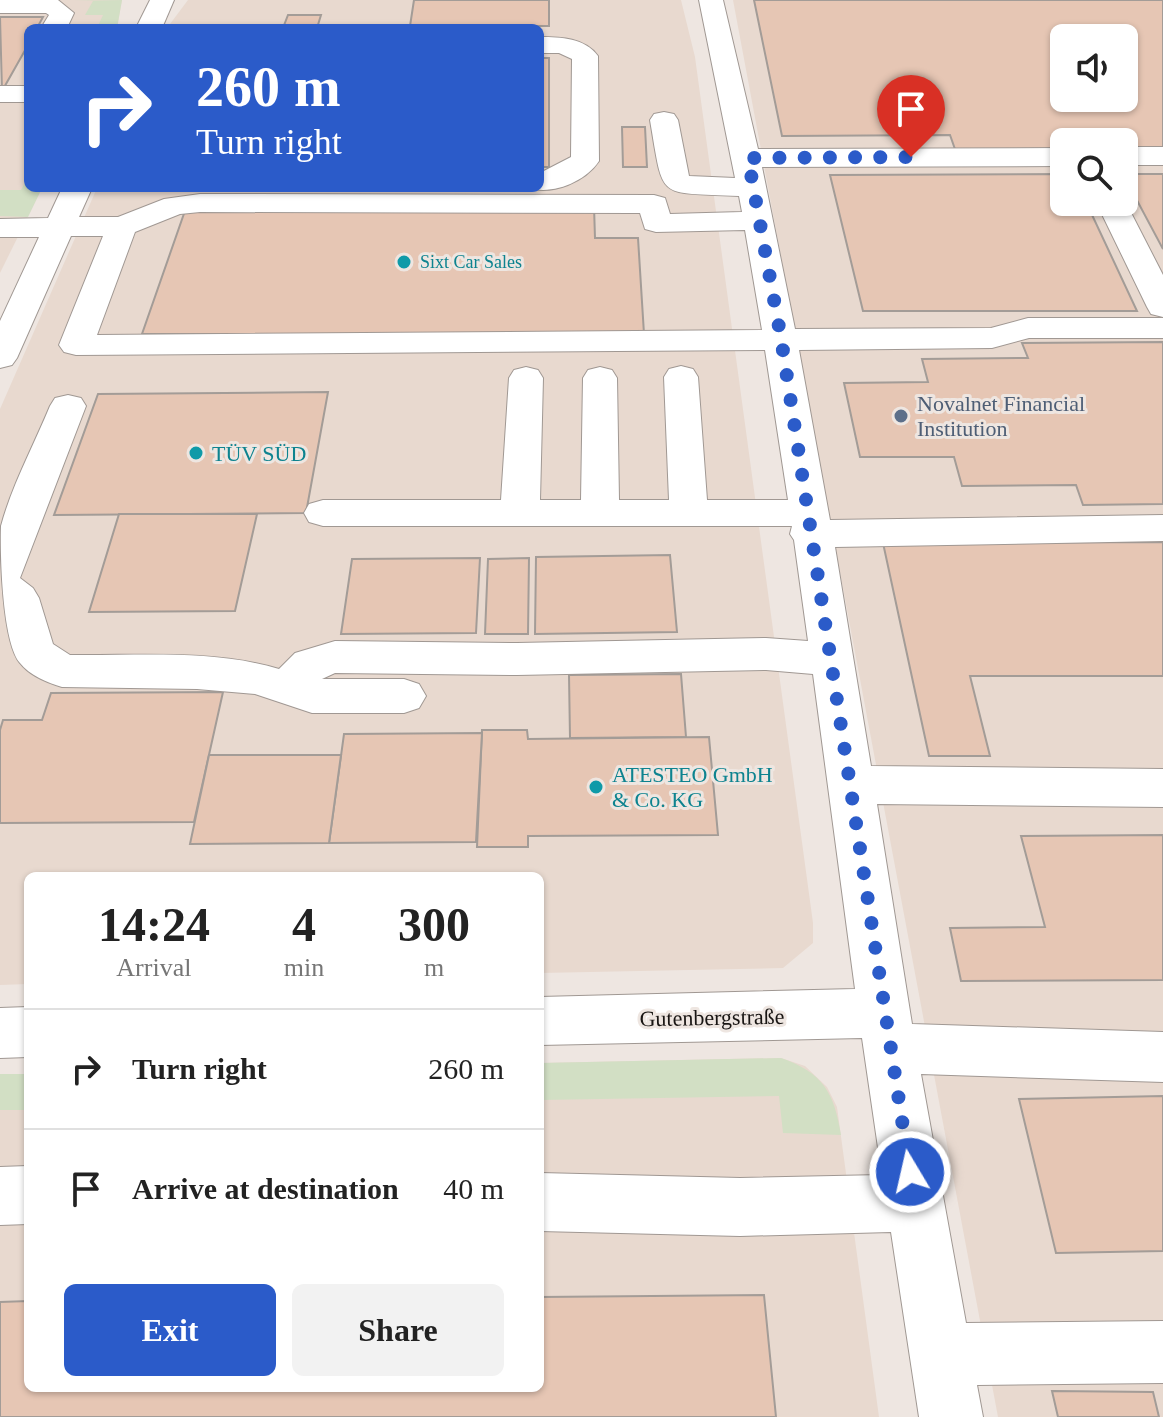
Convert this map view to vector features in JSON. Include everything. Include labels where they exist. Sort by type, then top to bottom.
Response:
[{"type":"street","points":[[151,24],[162,0]]},
{"type":"street","points":[[711,0],[754,189],[781,338],[887,1030],[951,1417]]},
{"type":"street","points":[[0,6],[52,6],[62,13],[56,24]]},
{"type":"street","points":[[544,45],[564,45],[585,56],[585,161],[551,182],[544,182]]},
{"type":"street","points":[[664,120],[675,180],[679,184],[754,189],[1050,158]]},
{"type":"street","points":[[1138,156],[1163,156]]},
{"type":"street","points":[[0,228],[122,226],[175,205],[200,203],[654,204],[656,223],[754,189]]},
{"type":"street","points":[[0,358],[75,192]]},
{"type":"street","points":[[1118,216],[1163,307]]},
{"type":"street","points":[[122,226],[76,345],[992,338],[1028,328],[1163,328]]},
{"type":"street","points":[[681,377],[689,512]]},
{"type":"street","points":[[520,511],[526,378]]},
{"type":"street","points":[[600,378],[600,512]]},
{"type":"street","points":[[0,577],[68,406]]},
{"type":"street","points":[[323,513],[689,512],[809,524],[1163,528]]},
{"type":"street","points":[[0,585],[19,598],[35,653],[62,671],[197,673],[255,678],[312,696],[404,696]]},
{"type":"street","points":[[287,688],[310,664],[335,657],[517,659],[766,654],[830,659]]},
{"type":"street","points":[[849,785],[1163,788]]},
{"type":"street","name":"Gutenbergstraße","points":[[544,1021],[887,1030],[1163,1057]]},
{"type":"street","points":[[0,1033],[24,1032]]},
{"type":"street","points":[[0,1196],[24,1195]]},
{"type":"street","points":[[544,1202],[740,1207],[915,1203]]},
{"type":"street","points":[[941,1354],[1163,1352]]},
{"type":"shaded area","points":[[0,0],[122,0],[118,24],[24,24],[24,192],[40,192],[0,273]]},
{"type":"shaded area","points":[[188,0],[681,0],[695,57],[813,923],[813,943],[783,968],[544,973],[544,872],[24,872],[24,984],[0,985],[0,409],[95,192],[544,192],[544,24],[170,24]]},
{"type":"shaded area","points":[[733,0],[1163,0],[1163,1417],[998,1417]]},
{"type":"shaded area","points":[[781,1058],[805,1066],[827,1087],[837,1107],[879,1417],[0,1417],[0,1074],[24,1074],[24,1392],[544,1392],[544,1063]]},
{"type":"green space","points":[[122,0],[118,24],[99,24],[103,15],[85,15],[93,1],[74,1]]},
{"type":"green space","points":[[24,184],[24,192],[40,192],[28,217],[0,216],[0,190],[21,190]]},
{"type":"green space","points":[[781,1058],[807,1070],[824,1086],[835,1107],[841,1135],[783,1133],[779,1096],[544,1100],[544,1063]]},
{"type":"green space","points":[[0,1074],[24,1074],[24,1110],[0,1110]]},
{"type":"building","points":[[414,0],[549,0],[549,26],[410,24]]},
{"type":"building","points":[[754,0],[1163,0],[1163,151],[1138,151],[1138,128],[1050,128],[1050,151],[956,152],[950,135],[782,136]]},
{"type":"building","points":[[288,15],[321,15],[318,24],[285,24]]},
{"type":"building","points":[[0,17],[43,17],[39,24],[24,24],[24,52],[2,91]]},
{"type":"building","points":[[544,58],[549,58],[549,167],[544,167]]},
{"type":"building","points":[[622,127],[645,127],[647,167],[623,167]]},
{"type":"building","points":[[1050,174],[1050,216],[1093,216],[1137,311],[863,311],[830,175]]},
{"type":"building","points":[[1138,174],[1163,174],[1163,249],[1138,202]]},
{"type":"building","name":"Sixt Car Sales","points":[[187,205],[594,206],[595,238],[638,238],[644,334],[142,334]]},
{"type":"building","points":[[1163,342],[1163,504],[1083,505],[1076,485],[962,486],[954,457],[860,457],[844,383],[928,382],[922,359],[1028,358],[1022,343]]},
{"type":"building","name":"TÜV SÜD","points":[[328,392],[306,513],[54,515],[98,394]]},
{"type":"building","name":"TÜV SÜD","points":[[119,514],[257,514],[235,611],[89,612]]},
{"type":"building","points":[[1163,542],[1163,676],[970,676],[990,756],[929,756],[883,543]]},
{"type":"building","points":[[670,555],[677,632],[535,634],[536,557]]},
{"type":"building","points":[[480,558],[476,633],[341,634],[352,559]]},
{"type":"building","points":[[529,558],[528,634],[485,634],[488,559]]},
{"type":"building","points":[[681,674],[686,737],[570,738],[569,675]]},
{"type":"building","points":[[223,692],[194,822],[0,823],[0,730],[3,720],[42,720],[51,693]]},
{"type":"building","name":"ATESTEO GmbH & Co. KG","points":[[482,730],[527,730],[528,739],[709,737],[718,835],[528,836],[528,847],[477,847]]},
{"type":"building","points":[[482,733],[476,842],[329,843],[344,734]]},
{"type":"building","points":[[209,755],[341,755],[329,843],[190,844]]},
{"type":"building","points":[[1163,835],[1163,980],[961,981],[950,928],[1045,927],[1021,836]]},
{"type":"building","points":[[1163,1096],[1163,1251],[1056,1253],[1019,1099]]},
{"type":"building","points":[[764,1295],[776,1417],[0,1417],[0,1302],[24,1301],[24,1392],[544,1392],[544,1297]]},
{"type":"building","points":[[1052,1391],[1153,1392],[1159,1417],[1058,1417]]},
{"type":"place","name":"Sixt Car Sales","points":[[404,262]]},
{"type":"place","name":"Novalnet Financial Institution","points":[[901,416]]},
{"type":"place","name":"TÜV SÜD","points":[[196,453]]},
{"type":"place","name":"ATESTEO GmbH & Co. KG","points":[[596,787]]},
{"type":"route","points":[[910,1172],[781,338],[748,158],[911,157]]}]
